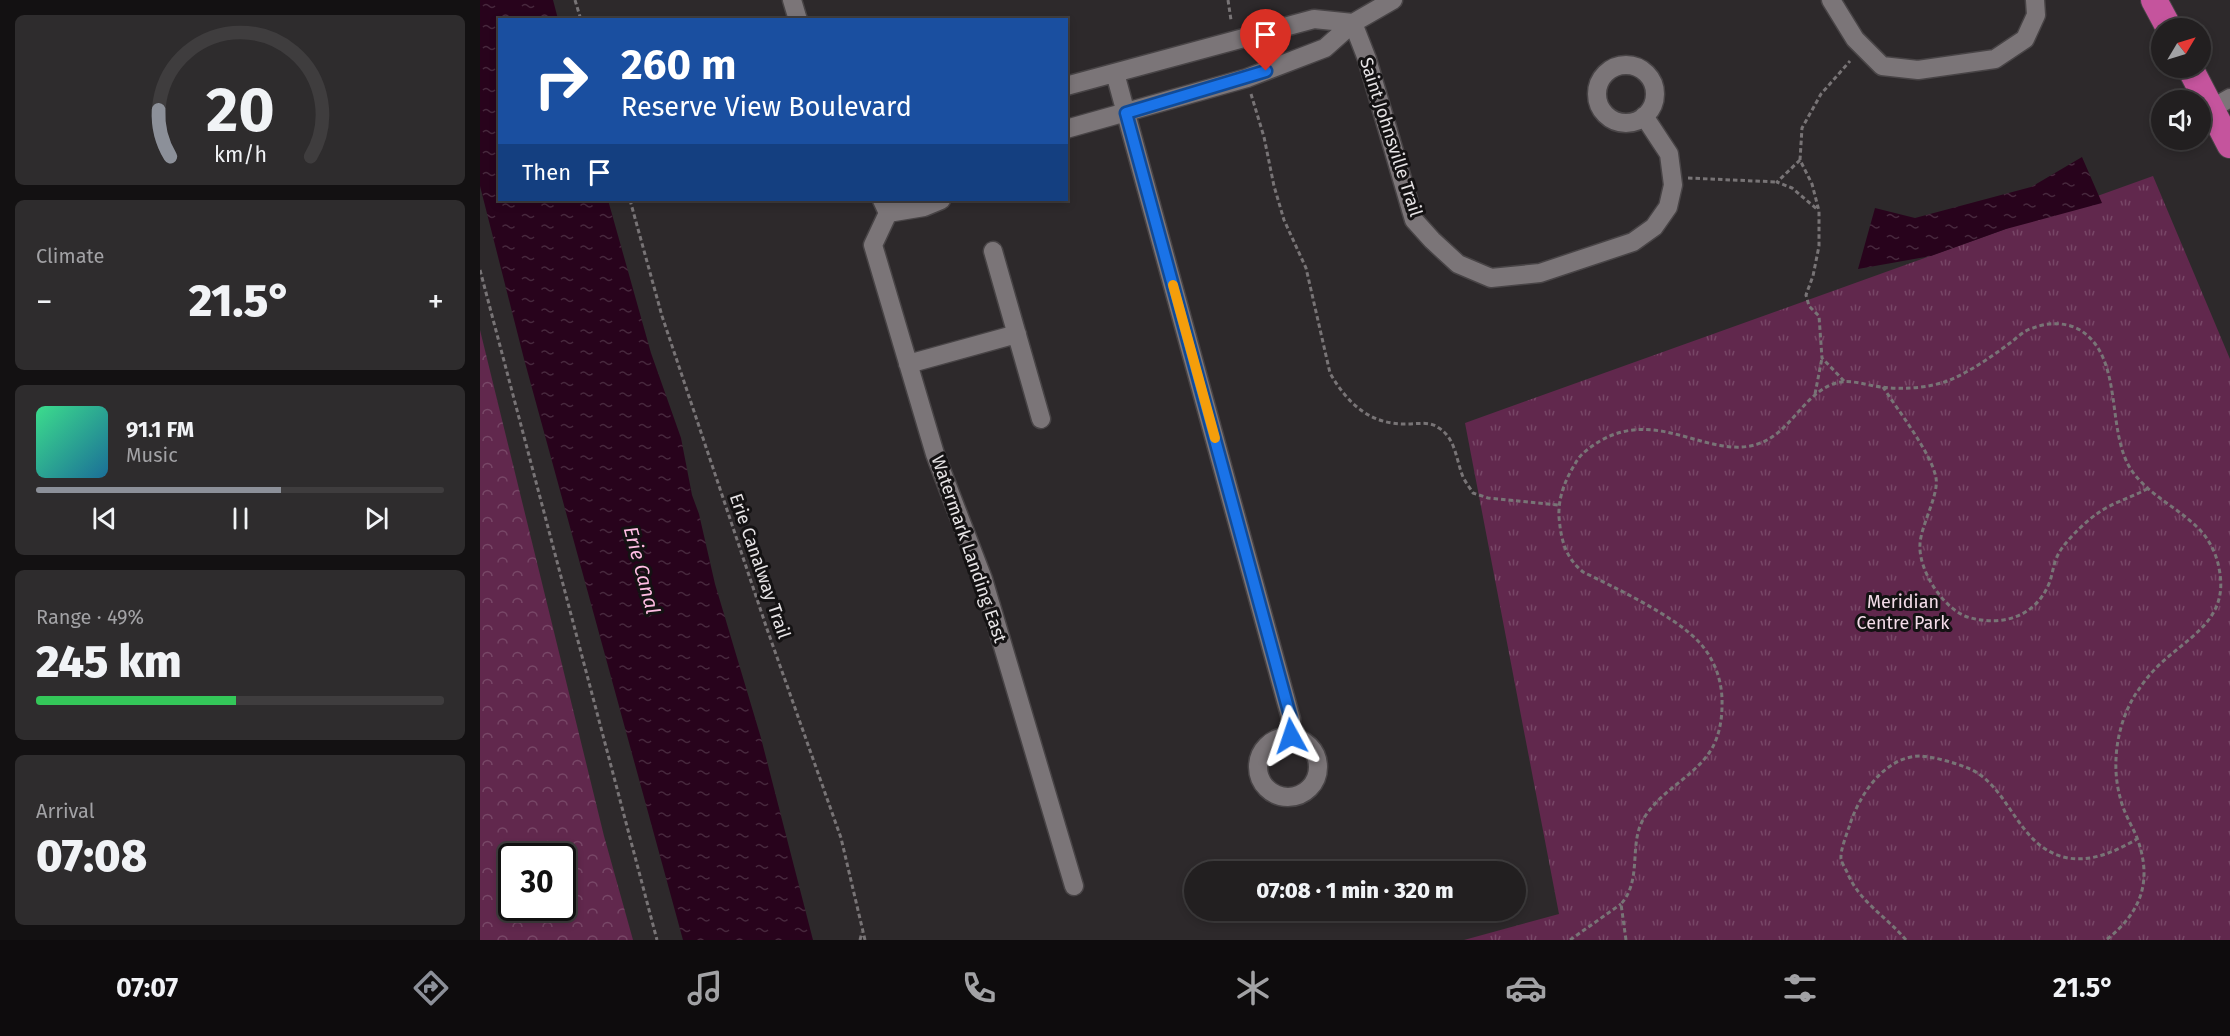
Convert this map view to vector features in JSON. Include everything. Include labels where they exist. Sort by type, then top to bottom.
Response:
[{"type":"highway","points":[[2154,0],[2164,18]]},
{"type":"highway","points":[[2199,78],[2221,103],[2230,145]]},
{"type":"street","points":[[792,0],[797,18]]},
{"type":"street","points":[[1068,128],[1247,78],[1325,48],[1353,23],[1393,0]]},
{"type":"street","points":[[1831,0],[1855,39],[1882,66],[1918,69],[1995,59],[2025,39],[2036,15],[2035,0]]},
{"type":"street","points":[[1068,85],[1314,19],[1353,23]]},
{"type":"street","name":"Saint Johnsville Trail","points":[[1353,23],[1414,220],[1458,264],[1491,278],[1540,273],[1634,242],[1654,226],[1668,207],[1672,177],[1669,154],[1644,116]]},
{"type":"street","points":[[1115,73],[1291,719],[1291,736]]},
{"type":"street","points":[[885,206],[924,207],[939,201]]},
{"type":"street","name":"Watermark Landing East","points":[[885,206],[873,245],[935,454],[983,579],[1074,886]]},
{"type":"street","points":[[993,251],[1041,419]]},
{"type":"street","points":[[908,364],[1017,334]]},
{"type":"path","points":[[575,0],[580,18]]},
{"type":"path","points":[[1228,0],[1231,20]]},
{"type":"path","points":[[1814,395],[1822,358],[1819,316],[1809,306],[1806,295],[1813,276],[1819,246],[1819,211],[1812,184],[1800,160],[1802,128],[1821,94],[1850,61]]},
{"type":"path","points":[[1251,93],[1284,220],[1306,268],[1330,373],[1337,385],[1360,411],[1378,421],[1432,424],[1440,429],[1447,436],[1457,455],[1463,476],[1473,493],[1488,498],[1558,505]]},
{"type":"path","points":[[1777,182],[1800,160]]},
{"type":"path","points":[[1672,177],[1777,182],[1792,188],[1819,211]]},
{"type":"path","name":"Erie Canalway Trail","points":[[630,201],[662,316],[767,629],[841,838],[866,940]]},
{"type":"path","points":[[480,270],[657,940]]},
{"type":"path","points":[[1570,940],[1622,904],[1628,896],[1632,885],[1637,835],[1642,821],[1656,803],[1688,775],[1712,749],[1720,723],[1722,694],[1712,659],[1697,639],[1648,606],[1583,572],[1567,554],[1562,540],[1558,505],[1565,483],[1578,458],[1592,445],[1608,436],[1634,430],[1674,432],[1722,446],[1744,447],[1763,442],[1775,435],[1814,395],[1825,388],[1844,381],[1883,387],[1926,386],[1950,380],[1984,361],[2030,328],[2057,323],[2078,328],[2091,339],[2102,355],[2110,383],[2121,449],[2131,470],[2148,489],[2195,525],[2205,536],[2214,551],[2221,582],[2218,601],[2208,622],[2148,676],[2133,698],[2124,718],[2116,752],[2115,778],[2120,800],[2137,839],[2144,870],[2141,897],[2131,917],[2106,940]]},
{"type":"path","points":[[1822,358],[1844,381]]},
{"type":"path","points":[[1883,387],[1933,465],[1937,481],[1920,544],[1924,566],[1933,585],[1960,616],[1984,621],[2005,621],[2023,614],[2038,602],[2049,585],[2052,565],[2057,556],[2084,525],[2099,512],[2148,489]]},
{"type":"path","points":[[1906,940],[1853,888],[1841,859],[1858,801],[1872,782],[1904,759],[1921,756],[1966,767],[1982,775],[1996,790],[2026,833],[2037,843],[2068,858],[2105,856],[2137,839]]},
{"type":"path","points":[[1622,904],[1626,940]]},
{"type":"path","points":[[860,940],[863,930]]},
{"type":"green space","name":"Meridian Centre Park","points":[[2153,176],[2230,359],[2230,940],[1464,940],[1559,914],[1465,423]]},
{"type":"green space","points":[[480,330],[604,836],[633,940],[480,940]]},
{"type":"water","name":"Erie Canal","points":[[480,0],[553,0],[558,18],[498,18],[498,201],[608,201],[651,353],[681,438],[692,495],[699,514],[715,584],[761,738],[813,940],[683,940],[524,359],[480,186]]},
{"type":"water","points":[[2082,157],[2102,203],[2006,229],[1931,256],[1858,269],[1875,208],[1915,218],[2031,187]]},
{"type":"slow traffic","points":[[1173,285],[1215,438]]},
{"type":"route","points":[[1266,71],[1126,113],[1291,719],[1291,736]]}]
